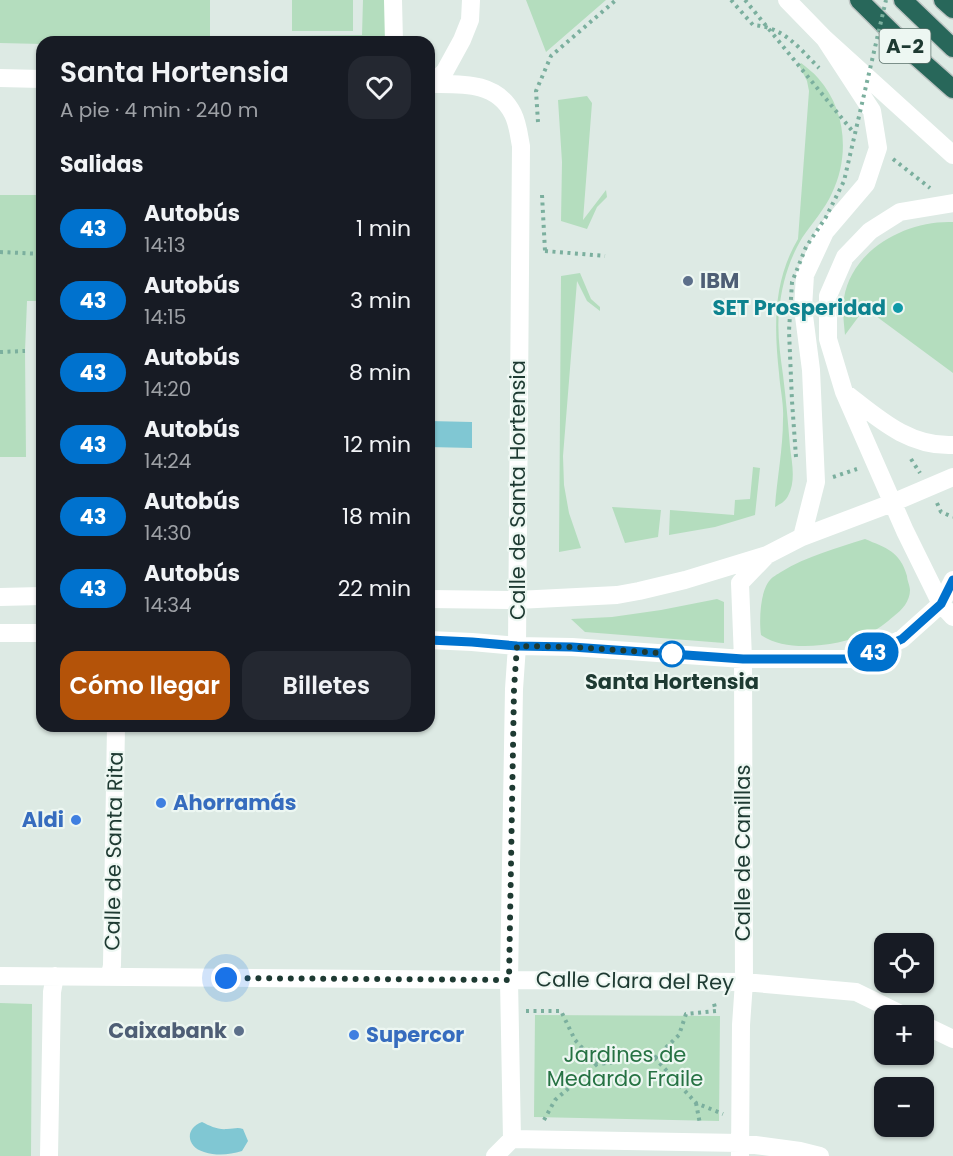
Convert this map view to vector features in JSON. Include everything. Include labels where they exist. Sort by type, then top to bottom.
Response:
[{"type":"highway","name":"A-2","points":[[859,0],[953,89]]},
{"type":"highway","name":"A-2","points":[[903,0],[953,48]]},
{"type":"highway","points":[[944,0],[953,9]]},
{"type":"street","points":[[393,0],[394,36]]},
{"type":"street","name":"Calle de Santa Hortensia","points":[[435,80],[445,71],[462,40],[470,20],[471,0]]},
{"type":"street","points":[[787,0],[825,39],[953,155]]},
{"type":"street","points":[[802,537],[816,482],[811,370],[803,308],[806,275],[825,232],[866,184],[878,148],[872,111],[825,39]]},
{"type":"street","points":[[0,78],[36,79]]},
{"type":"street","name":"Calle de Santa Hortensia","points":[[435,84],[478,86],[496,94],[506,102],[514,115],[521,146],[517,646],[509,980],[512,1139]]},
{"type":"street","points":[[947,611],[892,503],[844,392],[828,339],[828,296],[845,257],[870,231],[900,212],[951,203]]},
{"type":"street","points":[[844,392],[886,425],[913,439],[953,445]]},
{"type":"street","points":[[435,599],[517,600],[617,595],[639,591],[685,580],[766,555],[802,537],[953,477]]},
{"type":"street","name":"Calle de Canillas","points":[[740,1149],[741,1024],[744,982],[743,659],[740,583],[766,555]]},
{"type":"street","points":[[435,640],[743,659],[859,659],[902,639],[947,611],[953,580]]},
{"type":"street","points":[[0,597],[36,596]]},
{"type":"street","points":[[0,633],[36,633]]},
{"type":"street","name":"Calle de Santa Rita","points":[[110,976],[116,732]]},
{"type":"street","name":"Calle Clara del Rey","points":[[0,976],[744,982],[856,992],[883,1005]]},
{"type":"street","points":[[49,1156],[52,992],[55,976]]},
{"type":"street","points":[[934,1030],[953,1039]]},
{"type":"street","points":[[495,1156],[512,1139],[800,1151],[820,1156]]},
{"type":"path","points":[[550,56],[616,0]]},
{"type":"path","points":[[731,0],[753,25],[786,36],[823,73]]},
{"type":"path","points":[[745,0],[855,134]]},
{"type":"path","points":[[796,457],[789,331],[792,282],[806,247],[826,217],[844,181],[886,0]]},
{"type":"path","points":[[855,114],[878,148],[951,203]]},
{"type":"path","points":[[520,249],[605,256]]},
{"type":"path","points":[[0,252],[36,254]]},
{"type":"path","points":[[0,352],[25,351]]},
{"type":"path","points":[[541,1125],[555,1100],[597,1064],[655,1058],[679,1035],[686,1014],[716,1011],[709,982]]},
{"type":"path","points":[[510,1011],[561,1011],[575,1040],[597,1064]]},
{"type":"path","points":[[655,1058],[696,1103],[740,1120]]},
{"type":"green space","points":[[0,0],[210,0],[210,36],[36,36],[36,44],[0,43]]},
{"type":"green space","points":[[292,0],[353,0],[353,31],[292,31]]},
{"type":"green space","points":[[363,0],[386,0],[387,36],[286,36],[362,35]]},
{"type":"green space","points":[[526,0],[606,0],[546,52]]},
{"type":"green space","points":[[801,63],[818,78],[835,104],[842,133],[843,149],[838,179],[826,205],[797,247],[786,273],[782,292],[779,335],[793,478],[787,498],[775,507],[783,413],[776,321],[784,271],[798,239],[809,91],[799,65]]},
{"type":"green space","points":[[587,96],[592,103],[583,220],[606,190],[607,197],[597,207],[587,229],[561,221],[562,162],[558,100]]},
{"type":"green space","points":[[0,195],[36,195],[36,301],[27,301],[25,351],[26,457],[0,457]]},
{"type":"green space","name":"SET Prosperidad","points":[[953,222],[953,373],[865,308],[845,335],[843,303],[849,281],[858,265],[870,252],[900,232],[918,226]]},
{"type":"green space","points":[[580,273],[591,299],[600,307],[600,311],[587,301],[577,281],[563,456],[564,485],[569,513],[581,548],[559,552],[561,276]]},
{"type":"green space","points":[[753,467],[760,468],[755,515],[715,527],[669,535],[670,510],[734,515],[735,500],[750,499]]},
{"type":"green space","points":[[612,507],[661,510],[658,537],[625,543]]},
{"type":"green space","points":[[865,539],[891,552],[904,568],[910,594],[900,611],[871,632],[828,644],[799,646],[772,641],[761,635],[762,599],[771,579],[791,566],[812,557]]},
{"type":"green space","points":[[717,599],[724,602],[724,643],[585,632],[571,619],[612,617]]},
{"type":"green space","points":[[0,1003],[32,1004],[31,1156],[0,1156]]},
{"type":"green space","name":"Jardines de Medardo Fraile","points":[[535,1015],[720,1016],[719,1121],[534,1117]]},
{"type":"water","points":[[435,421],[472,422],[472,448],[435,447]]},
{"type":"water","points":[[202,1122],[220,1129],[243,1129],[248,1141],[242,1151],[228,1154],[198,1150],[191,1142],[190,1133],[196,1125]]},
{"type":"bus line","name":"43","points":[[435,640],[743,659],[859,659],[902,639],[941,604],[953,580]]},
{"type":"place","name":"IBM","points":[[688,281]]},
{"type":"place","name":"SET Prosperidad","points":[[898,308]]},
{"type":"place","name":"Santa Hortensia","points":[[672,654]]},
{"type":"place","name":"Ahorramás","points":[[161,803]]},
{"type":"place","name":"Aldi","points":[[76,820]]},
{"type":"place","name":"Caixabank","points":[[239,1031]]},
{"type":"place","name":"Supercor","points":[[354,1035]]},
{"type":"route","points":[[226,978],[509,980],[514,689],[517,646],[676,654],[672,654]]}]
